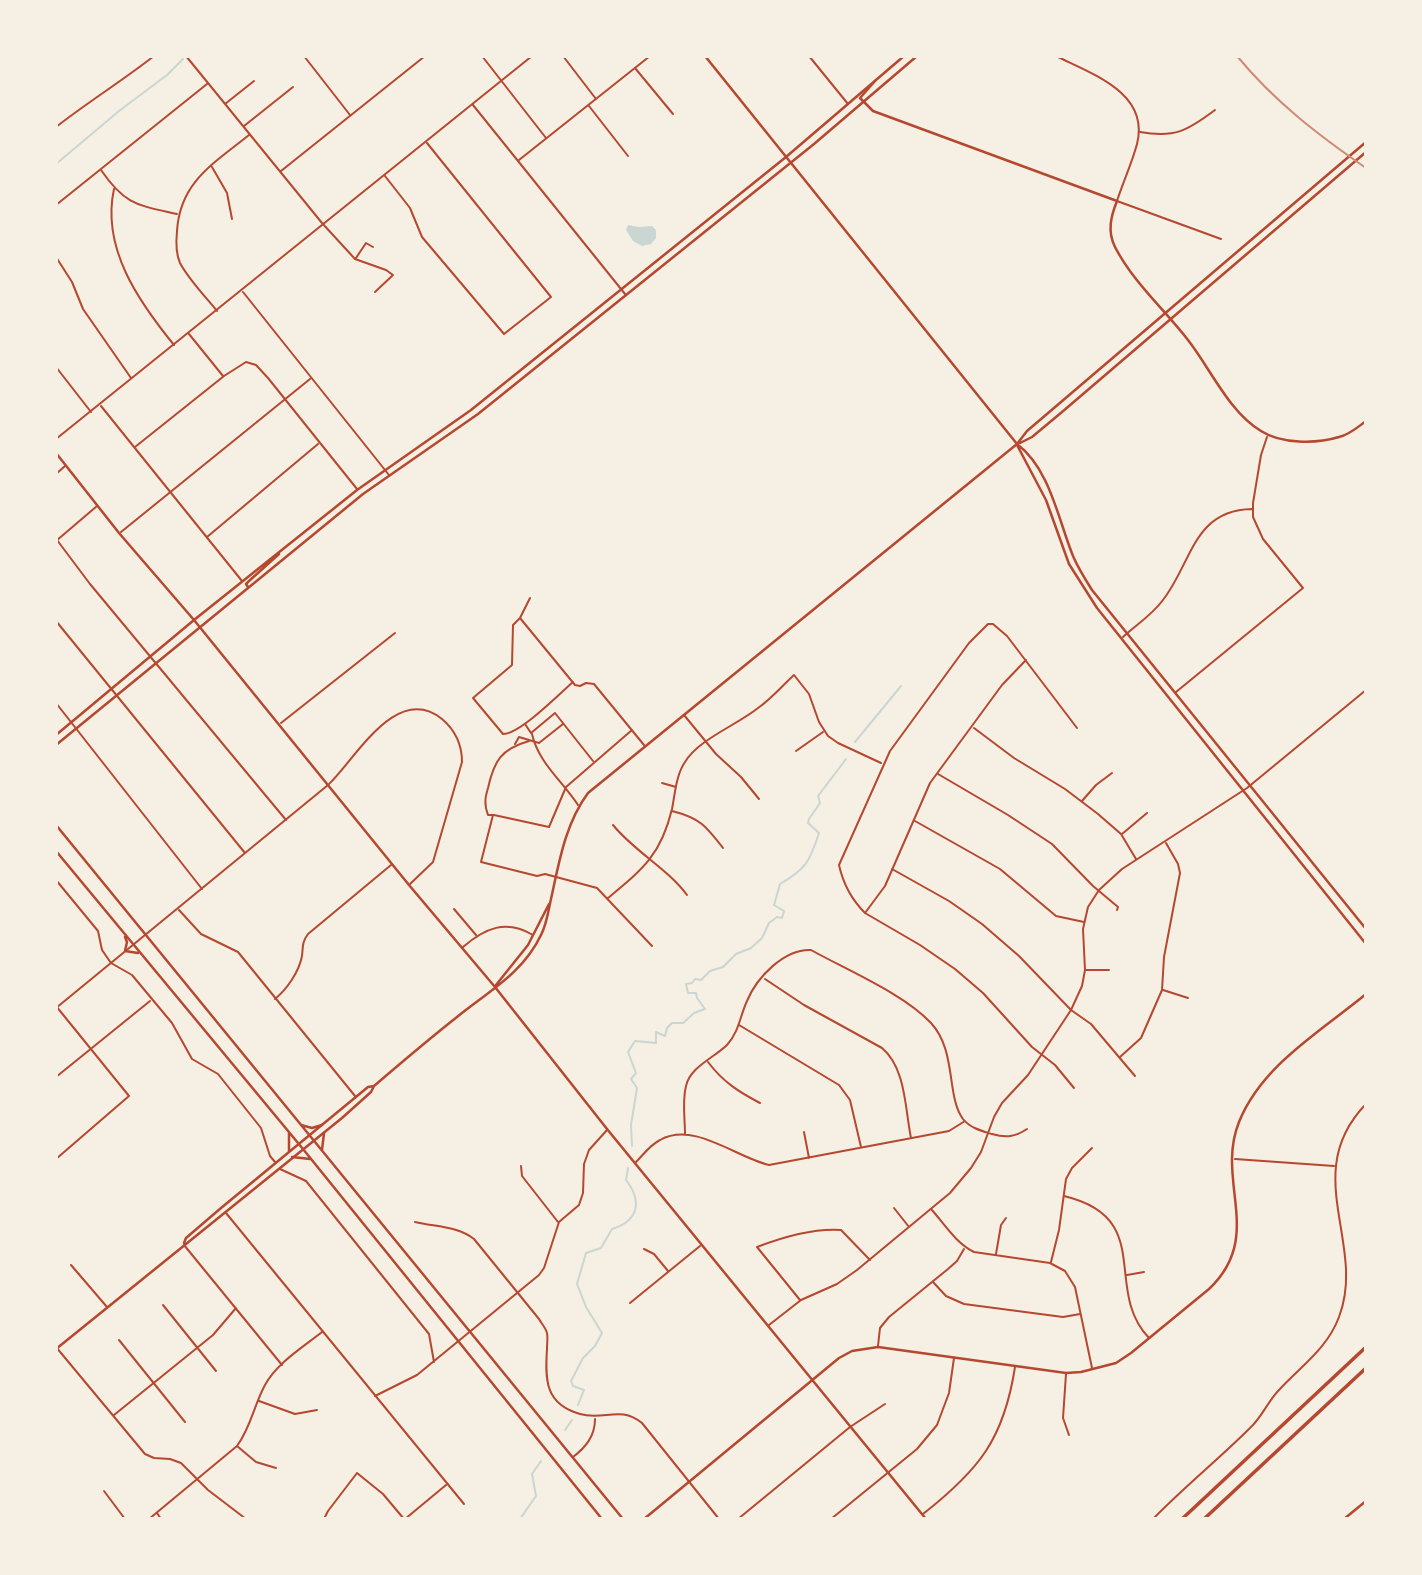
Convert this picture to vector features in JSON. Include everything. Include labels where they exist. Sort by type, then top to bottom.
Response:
[{"type":"highway","points":[[1182,1519],[1366,1347]]},
{"type":"highway","points":[[1204,1519],[1366,1368]]},
{"type":"main road","points":[[705,56],[1017,444],[1046,500],[1073,572],[1097,608],[1366,944]]},
{"type":"main road","points":[[56,735],[357,490],[471,410],[786,157],[904,56]]},
{"type":"main road","points":[[56,745],[388,475],[478,414],[790,163],[917,56]]},
{"type":"main road","points":[[877,78],[860,98],[873,111],[1117,201],[1110,232],[1115,246],[1131,271],[1170,318],[1242,416],[1268,434],[1292,440],[1341,437],[1366,421]]},
{"type":"main road","points":[[495,987],[534,935],[549,904],[569,825],[578,806],[601,781],[1017,444],[1027,431],[1366,142]]},
{"type":"main road","points":[[1017,444],[1032,438],[1365,153]]},
{"type":"main road","points":[[1239,250],[1246,254]]},
{"type":"main road","points":[[1062,412],[1060,408],[1065,399]]},
{"type":"main road","points":[[1017,444],[1028,453],[1050,491],[1080,572],[1092,590],[1366,929]]},
{"type":"main road","points":[[56,453],[119,533],[200,627],[495,987],[607,1129],[926,1519]]},
{"type":"main road","points":[[248,587],[246,584],[284,549]]},
{"type":"main road","points":[[1164,691],[1169,694],[1175,692]]},
{"type":"main road","points":[[56,825],[623,1519]]},
{"type":"main road","points":[[56,851],[299,1143],[602,1519]]},
{"type":"main road","points":[[184,1244],[203,1222],[289,1151],[495,987],[509,979],[532,951],[549,916],[549,904]]},
{"type":"main road","points":[[124,934],[127,942],[125,951],[140,953]]},
{"type":"main road","points":[[644,1519],[839,1358],[852,1351],[878,1347],[1066,1373],[1116,1363],[1217,1282],[1234,1251],[1238,1220],[1232,1159],[1238,1124],[1255,1091],[1265,1077],[1366,994]]},
{"type":"main road","points":[[56,1348],[324,1133],[372,1092],[374,1086]]},
{"type":"main road","points":[[362,1092],[362,1101]]},
{"type":"main road","points":[[352,1109],[356,1097]]},
{"type":"main road","points":[[300,1125],[312,1128],[322,1125]]},
{"type":"main road","points":[[289,1133],[289,1151]]},
{"type":"main road","points":[[323,1153],[324,1133]]},
{"type":"main road","points":[[292,1157],[311,1159]]},
{"type":"main road","points":[[248,1185],[252,1191]]},
{"type":"main road","points":[[1344,1519],[1366,1501]]},
{"type":"street","points":[[56,127],[118,85],[154,56]]},
{"type":"street","points":[[186,56],[355,259],[393,275],[375,292]]},
{"type":"street","points":[[304,56],[350,116]]},
{"type":"street","points":[[280,172],[425,56]]},
{"type":"street","points":[[482,56],[546,139]]},
{"type":"street","points":[[56,439],[532,56]]},
{"type":"street","points":[[563,56],[596,99]]},
{"type":"street","points":[[518,161],[650,56]]},
{"type":"street","points":[[809,56],[848,104]]},
{"type":"street","points":[[1056,56],[1116,87],[1125,95],[1136,114],[1139,132],[1137,143],[1117,201],[1221,239]]},
{"type":"street","points":[[635,68],[673,114]]},
{"type":"street","points":[[225,104],[254,81]]},
{"type":"street","points":[[56,205],[208,84]]},
{"type":"street","points":[[243,127],[293,87]]},
{"type":"street","points":[[472,104],[626,294]]},
{"type":"street","points":[[588,106],[628,156]]},
{"type":"street","points":[[1139,132],[1174,135],[1195,125],[1215,110]]},
{"type":"street","points":[[218,311],[180,263],[176,243],[178,214],[190,188],[211,166],[250,135]]},
{"type":"street","points":[[384,176],[410,208],[422,237],[504,334],[551,297],[426,141]]},
{"type":"street","points":[[211,166],[227,193],[232,219]]},
{"type":"street","points":[[101,169],[114,189],[136,204],[178,214]]},
{"type":"street","points":[[114,189],[111,224],[121,262],[154,321],[174,345]]},
{"type":"street","points":[[355,259],[366,243],[373,247]]},
{"type":"street","points":[[56,257],[72,282],[83,309],[132,379]]},
{"type":"street","points":[[242,291],[388,475]]},
{"type":"street","points":[[189,334],[224,376]]},
{"type":"street","points":[[135,447],[224,376],[247,362],[256,365],[357,490]]},
{"type":"street","points":[[56,367],[91,412]]},
{"type":"street","points":[[119,533],[310,379]]},
{"type":"street","points":[[100,405],[243,582]]},
{"type":"street","points":[[1175,692],[1303,588],[1263,539],[1256,526],[1253,509],[1261,455],[1268,434]]},
{"type":"street","points":[[206,537],[319,443]]},
{"type":"street","points":[[56,474],[66,466]]},
{"type":"street","points":[[98,506],[56,541],[286,820]]},
{"type":"street","points":[[1121,638],[1164,599],[1199,536],[1210,523],[1233,511],[1253,509]]},
{"type":"street","points":[[530,598],[520,618],[513,625],[512,665],[473,698],[503,734],[508,734],[573,682]]},
{"type":"street","points":[[520,618],[573,682],[580,687],[586,683],[594,684],[644,746]]},
{"type":"street","points":[[56,621],[245,853]]},
{"type":"street","points":[[1074,1088],[984,993],[955,969],[865,913],[846,886],[840,862],[890,751],[968,643],[988,624],[993,624],[1007,636],[1077,728]]},
{"type":"street","points":[[280,724],[395,633]]},
{"type":"street","points":[[865,913],[881,893],[923,798],[937,773],[1002,685],[1027,660]]},
{"type":"street","points":[[608,898],[651,861],[664,836],[686,760],[706,743],[758,709],[794,675],[809,694],[824,732],[838,743],[883,764]]},
{"type":"street","points":[[769,1325],[801,1300],[837,1284],[870,1259],[950,1193],[971,1168],[981,1152],[1002,1103],[1028,1075],[1071,1010],[1082,986],[1085,922],[1088,907],[1098,890],[1136,860],[1244,790],[1366,690]]},
{"type":"street","points":[[56,703],[202,889]]},
{"type":"street","points":[[56,1158],[129,1096],[56,1007],[328,785],[341,772],[360,744],[400,712],[416,708],[433,712],[445,721],[456,735],[462,749],[462,762],[433,862],[409,885]]},
{"type":"street","points":[[531,733],[555,713],[594,761]]},
{"type":"street","points":[[683,715],[759,799]]},
{"type":"street","points":[[524,723],[541,757],[578,806]]},
{"type":"street","points":[[563,723],[539,743],[519,737],[515,745],[494,764],[484,803],[488,815],[550,827],[566,787],[632,730]]},
{"type":"street","points":[[972,727],[1082,802],[1121,834],[1136,860]]},
{"type":"street","points":[[796,751],[824,732]]},
{"type":"street","points":[[515,745],[529,741]]},
{"type":"street","points":[[937,773],[1033,831],[1060,851],[1118,907],[1117,910]]},
{"type":"street","points":[[1082,802],[1096,785],[1112,773]]},
{"type":"street","points":[[662,783],[677,787]]},
{"type":"street","points":[[671,811],[701,822],[723,848]]},
{"type":"street","points":[[1121,834],[1147,813]]},
{"type":"street","points":[[493,815],[481,862],[590,886],[608,898],[632,928],[652,946]]},
{"type":"street","points":[[915,821],[1000,869],[1056,916],[1085,922]]},
{"type":"street","points":[[613,825],[629,843],[678,883],[687,895]]},
{"type":"street","points":[[1121,1057],[1140,1038],[1162,989],[1164,957],[1180,873],[1166,842]]},
{"type":"street","points":[[275,999],[289,984],[301,959],[302,944],[308,934],[392,864]]},
{"type":"street","points":[[892,869],[949,901],[982,924],[1019,956],[1071,1010],[1091,1024],[1135,1076]]},
{"type":"street","points":[[56,880],[98,931],[102,950],[111,963],[132,975],[172,1023],[192,1059],[218,1074],[261,1128],[275,1163]]},
{"type":"street","points":[[178,908],[201,934],[237,952],[356,1097]]},
{"type":"street","points":[[454,909],[476,936]]},
{"type":"street","points":[[462,948],[476,936],[502,926],[512,925],[534,935]]},
{"type":"street","points":[[685,1134],[686,1083],[728,1045],[739,1025],[747,999],[763,978],[784,956],[799,950],[811,950],[913,1008],[932,1024],[943,1042],[958,1108],[965,1121],[987,1133],[1008,1137],[1027,1129]]},
{"type":"street","points":[[1084,970],[1109,970]]},
{"type":"street","points":[[763,978],[804,1005],[882,1048],[891,1056],[897,1068],[911,1139]]},
{"type":"street","points":[[1162,989],[1188,998]]},
{"type":"street","points":[[56,1077],[151,1000]]},
{"type":"street","points":[[739,1025],[839,1085],[850,1100],[861,1148]]},
{"type":"street","points":[[707,1062],[718,1076],[734,1089],[760,1103]]},
{"type":"street","points":[[1153,1519],[1250,1429],[1278,1390],[1319,1352],[1334,1328],[1342,1310],[1346,1283],[1334,1184],[1335,1166],[1346,1130],[1366,1104]]},
{"type":"street","points":[[635,1163],[661,1139],[685,1134],[710,1140],[751,1161],[769,1165],[948,1131],[965,1121]]},
{"type":"street","points":[[375,1396],[408,1381],[434,1362],[544,1268],[559,1222],[579,1205],[583,1193],[584,1164],[589,1150],[607,1129]]},
{"type":"street","points":[[804,1132],[809,1158]]},
{"type":"street","points":[[1050,1263],[1059,1230],[1066,1179],[1072,1168],[1092,1149]]},
{"type":"street","points":[[1232,1159],[1335,1166]]},
{"type":"street","points":[[521,1166],[522,1176],[559,1222]]},
{"type":"street","points":[[279,1168],[306,1181],[429,1334],[434,1362]]},
{"type":"street","points":[[1063,1196],[1093,1205],[1107,1217],[1117,1232],[1132,1311],[1149,1338]]},
{"type":"street","points":[[894,1208],[909,1227]]},
{"type":"street","points":[[932,1209],[965,1248],[980,1254],[1050,1263],[1065,1271],[1071,1279],[1093,1369]]},
{"type":"street","points":[[226,1212],[464,1504]]},
{"type":"street","points":[[996,1255],[1001,1225],[1006,1218]]},
{"type":"street","points":[[415,1222],[461,1229],[474,1239],[539,1318],[547,1333],[545,1374],[547,1387],[553,1396],[568,1409],[594,1418],[615,1413],[633,1416],[642,1423],[719,1519]]},
{"type":"street","points":[[801,1300],[757,1247],[779,1238],[826,1229],[841,1230],[870,1259]]},
{"type":"street","points":[[184,1244],[282,1365]]},
{"type":"street","points":[[630,1303],[701,1245]]},
{"type":"street","points":[[878,1347],[880,1328],[889,1317],[957,1261],[965,1248]]},
{"type":"street","points":[[644,1249],[654,1254],[669,1272]]},
{"type":"street","points":[[71,1265],[107,1307]]},
{"type":"street","points":[[1126,1275],[1144,1272]]},
{"type":"street","points":[[933,1282],[946,1296],[964,1304],[1063,1317],[1081,1314]]},
{"type":"street","points":[[163,1305],[216,1371]]},
{"type":"street","points":[[113,1416],[213,1335],[236,1308]]},
{"type":"street","points":[[149,1519],[237,1446],[247,1431],[265,1385],[282,1365],[322,1332]]},
{"type":"street","points":[[119,1340],[185,1422]]},
{"type":"street","points":[[56,1348],[145,1454],[181,1463],[246,1519]]},
{"type":"street","points":[[831,1519],[917,1449],[937,1425],[949,1393],[954,1357]]},
{"type":"street","points":[[922,1515],[971,1472],[989,1448],[1005,1417],[1016,1366]]},
{"type":"street","points":[[1066,1373],[1063,1418],[1069,1435]]},
{"type":"street","points":[[258,1400],[295,1414],[317,1410]]},
{"type":"street","points":[[738,1519],[850,1427],[885,1404]]},
{"type":"street","points":[[573,1457],[589,1441],[595,1426],[594,1418]]},
{"type":"street","points":[[237,1446],[256,1462],[276,1468]]},
{"type":"street","points":[[324,1519],[357,1473],[380,1491],[405,1519],[447,1484]]},
{"type":"street","points":[[104,1491],[125,1519]]},
{"type":"street","points":[[156,1512],[161,1519]]},
{"type":"shaded area","points":[[628,225],[652,226],[656,230],[656,238],[651,244],[642,246],[633,241],[626,230]]},
{"type":"waterway","points":[[56,164],[167,75],[183,59]]},
{"type":"waterway","points":[[855,742],[901,686]]},
{"type":"waterway","points":[[632,1146],[631,1125],[637,1088],[631,1079],[636,1073],[628,1052],[635,1041],[656,1043],[656,1032],[665,1036],[672,1023],[683,1023],[694,1013],[705,1009],[696,993],[688,993],[686,984],[695,979],[701,980],[710,971],[723,967],[736,954],[751,948],[762,938],[769,923],[777,917],[782,918],[784,911],[774,905],[780,884],[796,874],[810,857],[819,833],[808,823],[809,819],[820,803],[818,796],[846,759]]},
{"type":"waterway","points":[[578,1405],[584,1390],[573,1386],[571,1381],[583,1358],[595,1346],[602,1333],[586,1307],[577,1284],[586,1253],[601,1248],[612,1229],[628,1221],[635,1210],[635,1196],[626,1180],[628,1168]]},
{"type":"waterway","points":[[565,1430],[572,1420]]},
{"type":"waterway","points":[[520,1519],[536,1496],[532,1474],[541,1461]]},
{"type":"railway","points":[[1237,56],[1266,88],[1297,116],[1366,168]]}]
